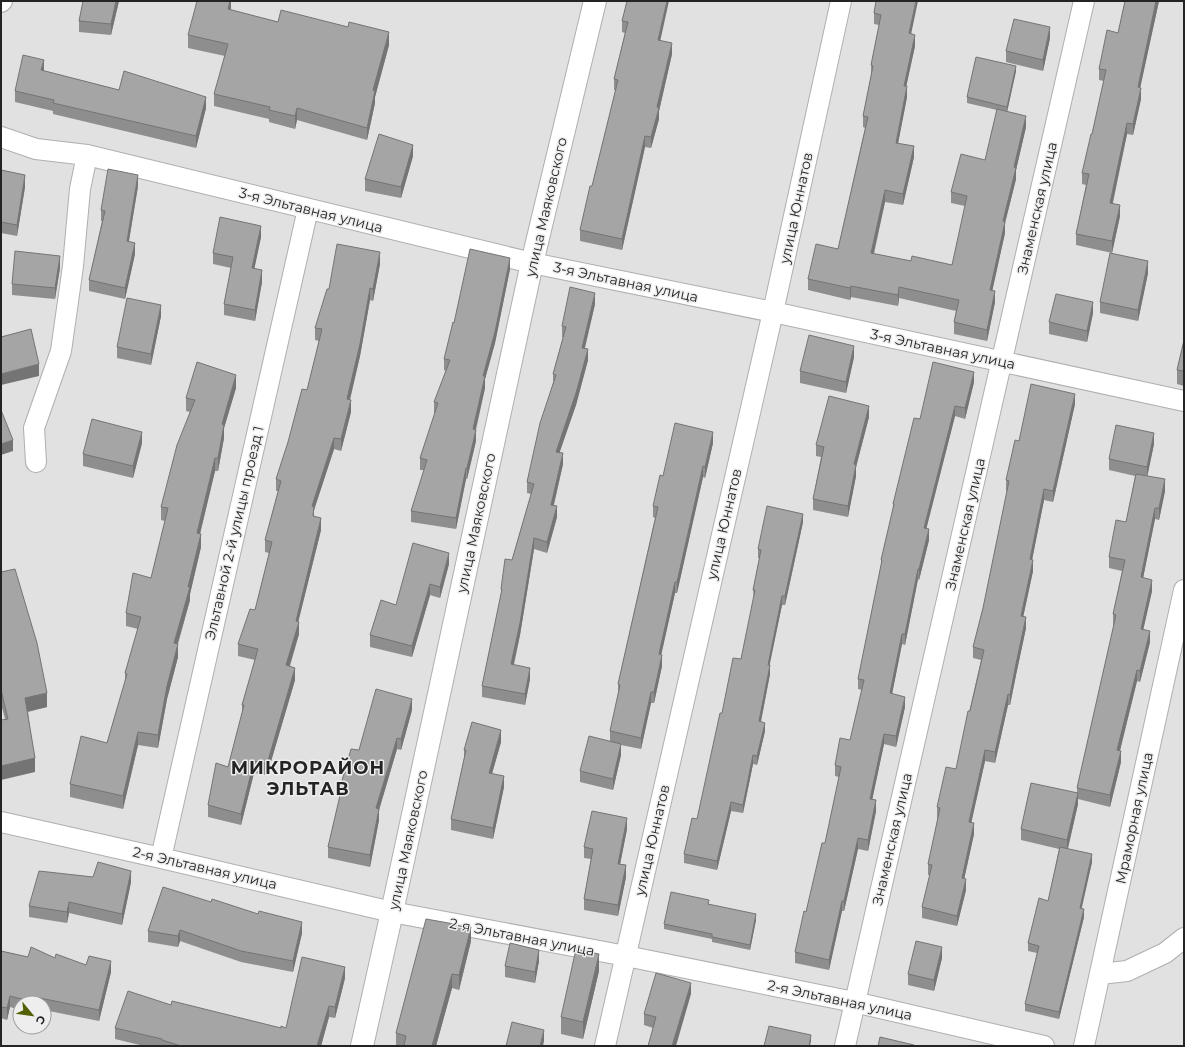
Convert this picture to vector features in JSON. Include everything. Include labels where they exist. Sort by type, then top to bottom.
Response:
[{"type":"street","name":"улица Маяковского","points":[[362,1046],[532,263],[595,1]]},
{"type":"street","name":"улица Юннатов","points":[[605,1046],[773,312],[841,1]]},
{"type":"street","name":"Знаменская улица","points":[[845,1046],[1084,1]]},
{"type":"street","name":"3-я Эльтавная улица","points":[[1,137],[36,149],[87,155],[532,263],[773,312],[1184,401]]},
{"type":"street","points":[[36,462],[34,428],[61,351],[73,266],[80,189],[87,155]]},
{"type":"street","name":"Эльтавной 2-й улицы проезд 1","points":[[161,858],[308,209]]},
{"type":"street","name":"Мраморная улица","points":[[1084,1046],[1184,590]]},
{"type":"street","name":"2-я Эльтавная улица","points":[[1,822],[392,912],[626,956],[854,1002],[1044,1046]]},
{"type":"street","points":[[1100,974],[1127,971],[1165,953],[1184,938]]},
{"type":"building","points":[[83,1],[116,1],[111,24],[79,21]]},
{"type":"building","points":[[197,1],[230,1],[228,9],[278,22],[281,10],[348,27],[349,22],[389,32],[373,90],[375,91],[367,128],[297,108],[295,116],[269,110],[270,107],[214,94],[228,44],[188,35]]},
{"type":"building","points":[[627,1],[667,1],[658,40],[672,43],[657,107],[659,108],[651,137],[645,136],[622,239],[580,230],[618,80],[614,79],[628,22],[622,21]]},
{"type":"building","points":[[876,1],[916,1],[909,33],[915,35],[904,86],[907,86],[896,143],[914,146],[903,194],[885,190],[871,253],[911,261],[912,256],[952,265],[967,196],[951,192],[961,154],[985,160],[997,109],[1026,116],[1014,167],[1016,168],[1003,221],[1005,222],[990,290],[995,291],[987,330],[954,322],[959,300],[899,287],[898,295],[851,286],[850,288],[808,279],[816,244],[838,249],[868,117],[863,116],[881,15],[874,13]]},
{"type":"building","points":[[1125,1],[1156,1],[1138,87],[1141,88],[1133,124],[1127,123],[1110,203],[1120,205],[1112,241],[1076,234],[1089,174],[1082,173],[1106,70],[1099,69],[1107,30],[1118,33]]},
{"type":"building","points":[[1014,19],[1050,27],[1043,60],[1006,51]]},
{"type":"building","points":[[23,55],[44,60],[41,70],[119,90],[124,71],[206,97],[196,136],[53,103],[54,100],[15,91]]},
{"type":"building","points":[[976,57],[1016,66],[1007,107],[967,97]]},
{"type":"building","points":[[379,134],[413,145],[401,187],[365,179]]},
{"type":"building","points":[[108,169],[138,175],[127,241],[135,243],[125,288],[89,280],[105,211],[101,210]]},
{"type":"building","points":[[1,170],[25,175],[17,225],[1,222]]},
{"type":"building","points":[[220,217],[261,226],[252,268],[262,270],[255,310],[224,304],[233,257],[213,253]]},
{"type":"building","points":[[337,244],[380,252],[373,289],[370,288],[360,344],[347,399],[351,400],[341,439],[334,438],[312,506],[314,507],[313,516],[321,518],[296,621],[299,622],[286,665],[295,668],[267,764],[254,761],[241,814],[208,805],[216,763],[228,767],[244,705],[242,705],[258,649],[238,644],[250,609],[255,610],[272,542],[265,540],[281,481],[276,479],[288,442],[302,389],[307,390],[322,329],[315,328],[327,289],[329,289]]},
{"type":"building","points":[[470,249],[510,258],[495,332],[483,376],[485,376],[473,429],[476,430],[466,468],[456,518],[411,511],[427,460],[420,458],[438,403],[434,402],[450,360],[444,359],[453,322],[454,323]]},
{"type":"building","points":[[15,251],[60,256],[55,288],[12,284]]},
{"type":"building","points":[[1110,253],[1148,261],[1138,310],[1100,302]]},
{"type":"building","points":[[570,287],[595,293],[582,348],[588,349],[576,393],[556,452],[563,453],[551,505],[557,506],[547,542],[534,538],[520,623],[511,664],[530,668],[525,694],[482,686],[502,589],[505,559],[512,560],[534,484],[527,482],[540,423],[556,375],[553,374],[566,327],[562,326]]},
{"type":"building","points":[[1056,294],[1093,302],[1087,331],[1049,322]]},
{"type":"building","points":[[127,298],[161,305],[151,354],[117,347]]},
{"type":"building","points":[[31,329],[39,364],[1,374],[1,337]]},
{"type":"building","points":[[809,335],[854,346],[846,382],[800,371]]},
{"type":"building","points":[[1184,340],[1184,371],[1177,370]]},
{"type":"building","points":[[197,362],[236,375],[222,424],[224,425],[218,458],[215,458],[197,533],[201,534],[188,587],[190,587],[174,643],[178,644],[167,686],[158,735],[138,732],[123,796],[70,784],[81,736],[107,743],[127,674],[125,673],[141,617],[126,613],[133,573],[151,578],[168,508],[161,507],[177,445],[195,400],[186,398]]},
{"type":"building","points":[[933,362],[974,372],[965,408],[955,406],[924,528],[929,529],[918,569],[905,634],[902,634],[890,693],[905,697],[896,736],[884,734],[870,799],[876,800],[868,840],[858,838],[829,960],[795,952],[822,843],[825,843],[841,767],[835,765],[840,738],[850,740],[864,680],[858,679],[893,504],[914,418],[920,419]]},
{"type":"building","points":[[1031,384],[1075,394],[1053,491],[1044,489],[1030,559],[1033,560],[1021,616],[1026,617],[1010,695],[1008,694],[995,752],[985,750],[969,822],[974,823],[962,878],[966,879],[957,916],[922,907],[932,865],[928,864],[940,808],[937,807],[946,767],[956,769],[968,711],[970,711],[984,650],[973,647],[983,608],[1009,481],[1006,480],[1015,440],[1019,441]]},
{"type":"building","points":[[829,396],[869,406],[854,464],[856,465],[848,506],[813,499],[824,447],[816,445]]},
{"type":"building","points":[[1,410],[13,440],[1,444]]},
{"type":"building","points":[[92,419],[142,432],[133,466],[83,454]]},
{"type":"building","points":[[675,423],[713,432],[705,467],[703,466],[677,582],[675,582],[659,654],[662,655],[654,692],[651,692],[641,738],[610,731],[620,685],[618,684],[658,507],[653,506],[660,475],[663,476]]},
{"type":"building","points":[[1116,425],[1154,433],[1147,467],[1109,459]]},
{"type":"building","points":[[1136,474],[1165,479],[1159,508],[1155,508],[1141,577],[1152,580],[1141,629],[1150,631],[1140,671],[1137,670],[1117,750],[1121,751],[1110,795],[1077,788],[1116,615],[1113,614],[1125,560],[1109,557],[1116,520],[1126,522]]},
{"type":"building","points":[[767,506],[803,514],[785,596],[782,596],[768,665],[770,665],[759,721],[765,723],[757,756],[753,755],[743,805],[731,802],[717,861],[684,854],[692,818],[697,819],[720,713],[722,713],[733,658],[741,659],[755,590],[753,590],[761,550],[758,549]]},
{"type":"building","points":[[413,543],[449,553],[440,587],[430,584],[412,646],[370,635],[381,600],[396,605]]},
{"type":"building","points":[[15,569],[37,643],[47,693],[25,698],[35,758],[1,766],[1,720],[8,719],[1,690],[1,572]]},
{"type":"building","points":[[376,689],[412,699],[401,739],[397,738],[376,808],[379,809],[370,855],[328,847],[341,791],[339,791],[351,749],[359,750]]},
{"type":"building","points":[[472,722],[501,730],[489,773],[504,776],[493,828],[451,819],[466,750],[464,750]]},
{"type":"building","points":[[589,736],[621,744],[613,779],[580,771]]},
{"type":"building","points":[[1031,783],[1078,793],[1067,840],[1021,829]]},
{"type":"building","points":[[592,811],[627,818],[618,864],[626,865],[618,905],[584,899],[593,849],[584,847]]},
{"type":"building","points":[[1060,847],[1092,854],[1080,908],[1084,909],[1059,1012],[1025,1004],[1039,946],[1028,943],[1039,898],[1048,901]]},
{"type":"building","points":[[98,862],[131,871],[122,914],[69,902],[67,912],[29,906],[39,871],[93,877]]},
{"type":"building","points":[[163,887],[211,902],[212,899],[258,914],[259,911],[302,922],[293,961],[241,951],[180,930],[178,936],[148,931]]},
{"type":"building","points":[[671,892],[709,900],[708,904],[756,914],[750,945],[712,937],[712,934],[664,924]]},
{"type":"building","points":[[426,919],[471,927],[459,975],[452,974],[432,1046],[404,1046],[406,1036],[396,1033]]},
{"type":"building","points":[[916,941],[942,947],[934,980],[908,974]]},
{"type":"building","points":[[510,943],[539,950],[535,972],[505,966]]},
{"type":"building","points":[[31,947],[55,958],[56,954],[86,965],[89,956],[111,961],[99,1010],[52,1000],[52,995],[12,995],[12,996],[10,996],[7,1008],[1,1007],[1,951],[28,957]]},
{"type":"building","points":[[576,949],[599,954],[583,1022],[561,1017]]},
{"type":"building","points":[[302,957],[345,967],[335,1007],[329,1006],[317,1046],[181,1046],[162,1039],[115,1028],[128,991],[171,1005],[172,1001],[286,1028]]},
{"type":"building","points":[[656,973],[691,983],[672,1046],[648,1046],[656,1017],[644,1014]]},
{"type":"building","points":[[512,1022],[544,1030],[540,1046],[506,1046]]},
{"type":"building","points":[[769,1026],[811,1035],[809,1046],[764,1046]]},
{"type":"building","points":[[880,1037],[914,1045],[914,1046],[878,1046]]},
{"type":"district","name":"МИКРОРАЙОН ЭЛЬТАВ","points":[[308,778]]}]
